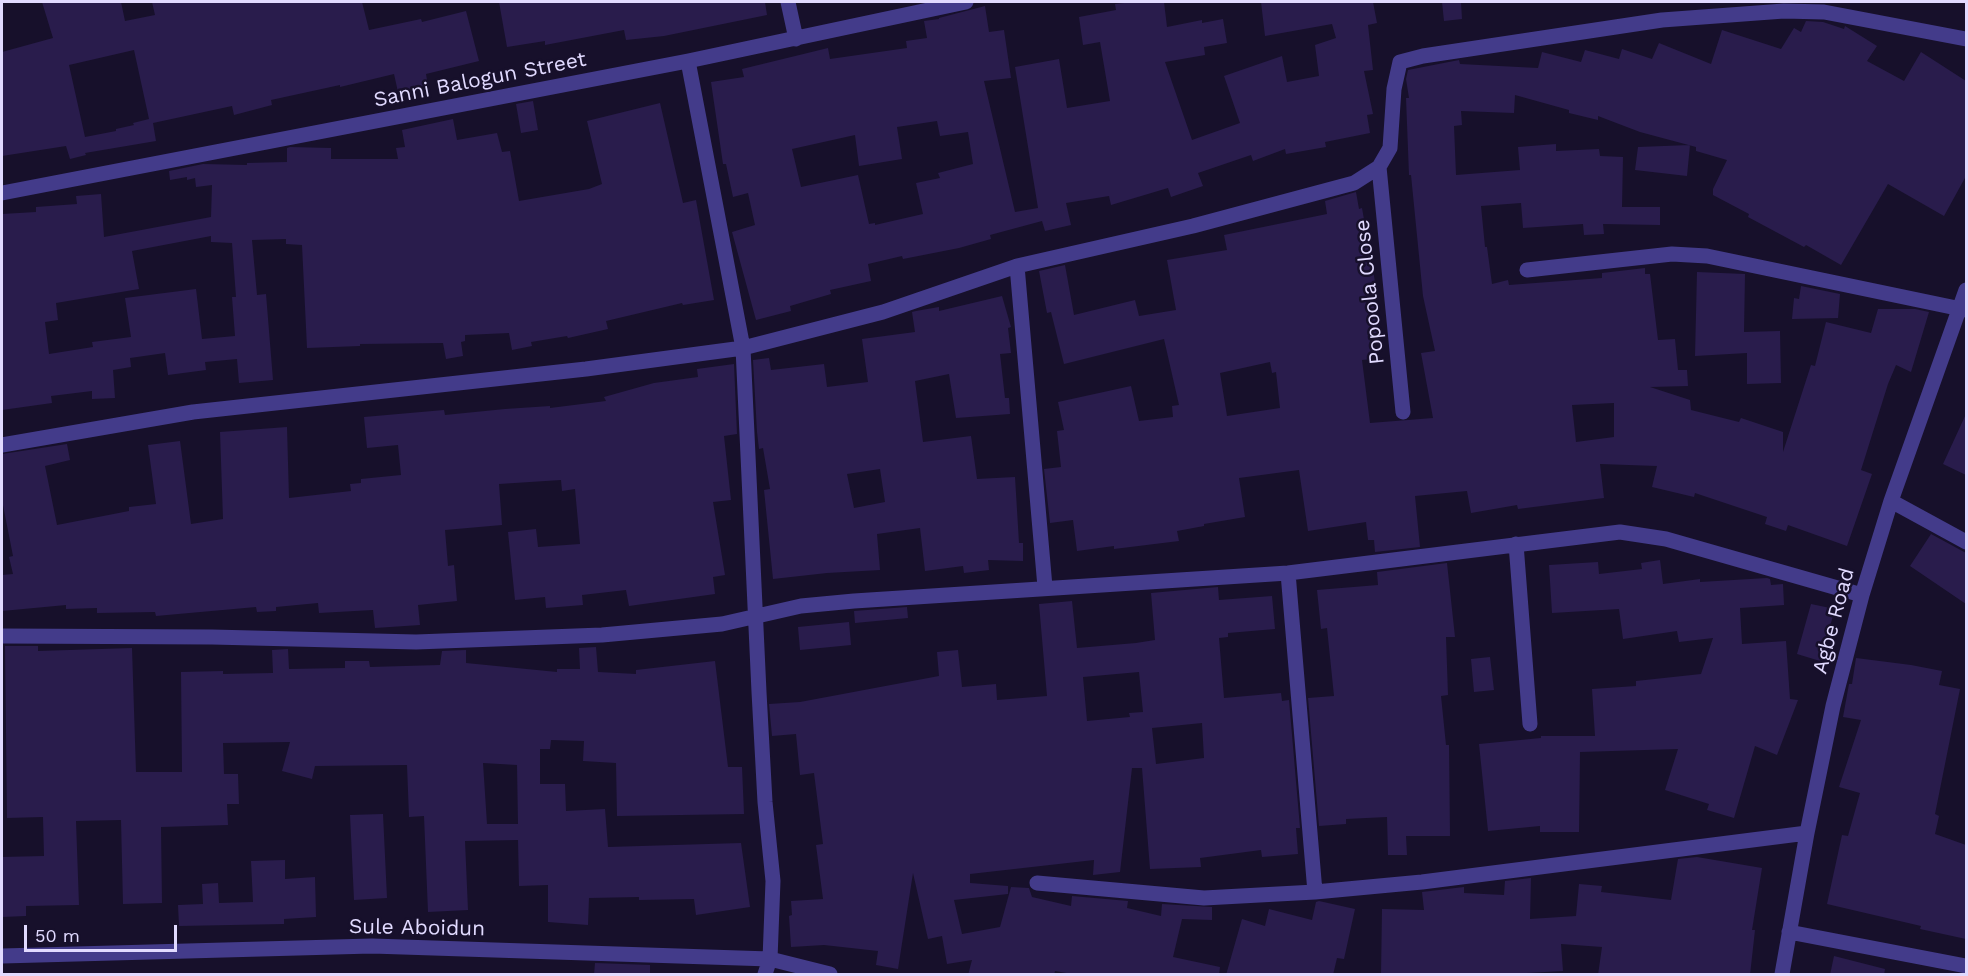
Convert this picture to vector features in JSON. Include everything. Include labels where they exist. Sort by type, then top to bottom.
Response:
[{"type":"street","points":[[788,2],[796,39]]},
{"type":"street","name":"Sanni Balogun Street","points":[[2,193],[688,61],[966,2]]},
{"type":"street","points":[[2,445],[193,412],[586,369],[743,348],[883,312],[1017,266],[1193,226],[1354,183],[1378,167],[1390,148],[1395,78],[1400,62],[1405,60],[1546,36],[1730,9],[1824,12],[1966,39]]},
{"type":"street","points":[[688,61],[743,348],[765,802],[773,881],[770,959],[765,975]]},
{"type":"street","name":"Popoola Close","points":[[1378,167],[1403,412]]},
{"type":"street","points":[[1527,270],[1672,254],[1707,256],[1963,308]]},
{"type":"street","points":[[1017,266],[1045,587]]},
{"type":"street","name":"Agbe Road","points":[[1782,975],[1807,833],[1833,706],[1862,595],[1890,501],[1963,308],[1966,290]]},
{"type":"street","points":[[1890,501],[1966,542]]},
{"type":"street","points":[[2,636],[449,641],[602,635],[722,624],[801,606],[1045,587],[1288,573],[1620,532],[1666,539],[1862,595]]},
{"type":"street","points":[[1516,544],[1530,724]]},
{"type":"street","points":[[1288,573],[1315,892]]},
{"type":"street","points":[[1037,883],[1204,898],[1315,892],[1422,882],[1807,833]]},
{"type":"street","points":[[1789,932],[1966,966]]},
{"type":"street","name":"Sule Aboidun","points":[[2,956],[372,946],[770,959],[830,975]]},
{"type":"building","points":[[42,2],[121,2],[125,21],[155,15],[152,2],[362,2],[369,30],[421,19],[422,22],[466,11],[479,61],[426,74],[428,86],[398,92],[394,74],[271,100],[272,105],[234,115],[232,106],[153,123],[156,141],[85,153],[86,155],[70,159],[66,146],[2,156],[2,52],[53,38]],"holes":[[[134,50],[149,119],[116,129],[116,131],[85,137],[69,65]]]},
{"type":"building","points":[[499,2],[765,2],[767,15],[664,36],[626,40],[624,30],[545,45],[545,41],[507,47]]},
{"type":"building","points":[[1164,2],[1167,27],[1202,20],[1202,23],[1223,19],[1227,43],[1204,47],[1205,55],[1165,62],[1192,140],[1240,123],[1224,76],[1282,56],[1287,82],[1319,76],[1315,45],[1336,38],[1332,24],[1265,36],[1261,2],[1373,2],[1377,23],[1368,25],[1373,70],[1364,71],[1373,114],[1367,115],[1370,133],[1325,142],[1326,147],[1286,154],[1285,149],[1253,161],[1251,155],[1198,173],[1203,186],[1171,197],[1168,188],[1111,205],[1109,196],[1066,203],[1071,225],[1045,231],[1042,221],[990,235],[991,239],[959,248],[903,259],[902,256],[868,264],[871,281],[830,290],[831,294],[790,306],[791,311],[756,320],[732,232],[755,225],[748,193],[733,197],[726,164],[723,164],[711,82],[744,77],[742,69],[828,48],[830,59],[907,48],[906,41],[927,38],[924,21],[985,6],[989,32],[1004,30],[1011,78],[984,81],[1015,212],[1038,208],[1015,67],[1059,59],[1067,108],[1110,101],[1100,42],[1083,45],[1079,17],[1116,10],[1115,4]],"holes":[[[937,121],[940,136],[968,132],[973,164],[938,173],[940,178],[916,183],[923,214],[875,225],[875,223],[869,224],[858,175],[801,187],[792,149],[855,135],[859,166],[902,159],[897,127]]]},
{"type":"building","points":[[1442,2],[1461,2],[1462,19],[1444,21]]},
{"type":"building","points":[[1806,21],[1823,22],[1844,29],[1845,26],[1877,46],[1867,61],[1904,81],[1921,52],[1966,81],[1966,176],[1944,216],[1888,184],[1841,265],[1748,217],[1749,214],[1713,195],[1713,189],[1727,160],[1696,151],[1696,147],[1640,132],[1598,116],[1598,120],[1569,113],[1569,110],[1515,95],[1514,113],[1461,111],[1462,125],[1454,126],[1456,175],[1520,170],[1518,147],[1556,144],[1556,151],[1599,149],[1600,156],[1623,157],[1622,207],[1660,207],[1660,225],[1603,224],[1604,234],[1584,235],[1583,224],[1523,228],[1521,203],[1481,206],[1492,284],[1508,280],[1509,285],[1602,278],[1602,273],[1645,268],[1645,274],[1650,274],[1658,340],[1675,339],[1678,370],[1687,370],[1688,386],[1650,387],[1690,400],[1691,410],[1739,422],[1741,418],[1783,432],[1783,452],[1811,365],[1815,366],[1826,322],[1871,333],[1878,309],[1915,309],[1929,312],[1911,372],[1896,365],[1888,384],[1861,470],[1872,474],[1847,546],[1788,525],[1786,531],[1765,524],[1767,517],[1695,493],[1694,497],[1652,487],[1657,466],[1600,464],[1604,498],[1518,509],[1517,505],[1471,513],[1467,491],[1415,496],[1420,547],[1375,552],[1374,540],[1368,540],[1366,522],[1308,531],[1299,470],[1239,478],[1245,517],[1177,531],[1179,541],[1077,551],[1073,520],[1050,523],[1044,469],[1061,467],[1057,431],[1064,430],[1058,402],[1131,386],[1139,421],[1173,417],[1172,406],[1179,405],[1164,339],[1064,364],[1051,312],[1047,313],[1039,271],[1065,265],[1074,315],[1135,300],[1139,316],[1176,310],[1167,260],[1227,250],[1224,235],[1327,214],[1325,201],[1356,192],[1359,209],[1362,208],[1378,299],[1376,299],[1379,333],[1370,334],[1372,359],[1362,360],[1370,423],[1433,418],[1421,353],[1435,351],[1423,296],[1411,175],[1409,175],[1406,98],[1409,98],[1406,79],[1408,70],[1459,60],[1460,64],[1538,68],[1542,52],[1581,62],[1585,50],[1619,59],[1622,49],[1652,59],[1659,43],[1711,64],[1722,30],[1781,49],[1794,28],[1801,32]],"holes":[[[1270,362],[1272,373],[1276,372],[1280,408],[1227,416],[1220,373]],[[1614,403],[1614,437],[1576,442],[1572,405]]]},
{"type":"building","points":[[533,101],[538,130],[521,133],[516,104]]},
{"type":"building","points":[[660,103],[683,203],[696,200],[714,300],[683,305],[682,303],[606,321],[608,329],[568,338],[567,336],[531,342],[532,346],[512,350],[509,333],[465,335],[465,341],[461,342],[463,356],[446,359],[443,343],[360,344],[360,346],[307,348],[302,245],[286,244],[286,239],[252,240],[257,295],[266,294],[273,380],[239,383],[237,359],[205,362],[206,370],[168,375],[165,353],[130,358],[131,367],[113,370],[115,398],[92,399],[92,391],[51,396],[52,403],[2,410],[2,214],[36,212],[36,207],[77,204],[76,196],[101,194],[104,237],[211,217],[212,185],[196,187],[195,178],[187,180],[187,177],[170,180],[169,171],[203,164],[247,165],[247,163],[287,162],[287,148],[290,147],[331,148],[331,159],[398,159],[396,148],[405,147],[402,130],[453,119],[457,140],[497,133],[502,152],[510,151],[519,201],[589,189],[602,184],[587,121]],"holes":[[[211,236],[211,242],[232,243],[236,297],[232,297],[235,336],[202,339],[196,289],[125,298],[131,337],[92,342],[93,347],[49,354],[45,322],[58,320],[56,303],[139,289],[132,251]]]},
{"type":"building","points":[[1690,145],[1687,176],[1635,170],[1638,147]]},
{"type":"building","points":[[1697,272],[1745,274],[1744,332],[1780,331],[1781,383],[1747,384],[1747,353],[1695,356]]},
{"type":"building","points":[[1801,286],[1840,294],[1838,318],[1792,319],[1794,298],[1799,299]]},
{"type":"building","points":[[1002,296],[1011,327],[1008,328],[1011,353],[1000,354],[1005,398],[1009,398],[1010,414],[956,418],[949,374],[915,381],[923,442],[971,436],[977,479],[1015,477],[1019,543],[1023,543],[1023,561],[988,560],[989,570],[964,573],[963,566],[925,571],[920,528],[877,534],[880,570],[773,579],[764,490],[770,489],[763,448],[759,449],[753,360],[769,358],[771,370],[824,364],[827,387],[868,382],[862,339],[915,332],[912,312],[939,307],[939,311]],"holes":[[[880,469],[885,502],[854,508],[847,474]]]},
{"type":"building","points":[[734,364],[737,434],[724,436],[731,500],[713,502],[725,575],[713,577],[715,594],[629,606],[626,590],[582,595],[583,605],[546,608],[545,597],[515,600],[508,532],[536,529],[538,547],[580,544],[575,489],[562,491],[561,480],[499,484],[502,525],[445,530],[448,566],[454,565],[457,601],[418,605],[420,625],[375,628],[373,610],[319,613],[318,603],[276,607],[276,611],[257,612],[256,607],[156,616],[155,612],[97,613],[97,608],[66,609],[66,605],[2,611],[2,575],[13,574],[9,557],[13,556],[2,500],[2,454],[67,444],[70,460],[45,466],[57,525],[129,511],[129,507],[156,504],[148,445],[180,441],[191,524],[223,519],[220,432],[287,427],[289,498],[351,491],[350,484],[361,483],[361,479],[401,475],[398,445],[367,448],[364,417],[444,410],[445,415],[550,406],[550,408],[606,401],[604,397],[654,383],[698,377],[697,369]]},
{"type":"building","points":[[1966,414],[1966,475],[1943,464]]},
{"type":"building","points":[[1931,534],[1966,553],[1966,604],[1910,566]]},
{"type":"building","points":[[1660,560],[1663,584],[1700,579],[1700,582],[1767,578],[1770,579],[1771,585],[1783,584],[1784,605],[1740,608],[1742,644],[1786,641],[1790,699],[1798,700],[1777,755],[1755,746],[1734,818],[1707,810],[1709,804],[1665,790],[1678,749],[1580,752],[1579,832],[1540,832],[1540,826],[1488,831],[1479,744],[1541,738],[1541,736],[1595,736],[1592,689],[1636,686],[1636,681],[1701,674],[1713,638],[1679,642],[1677,631],[1623,639],[1619,609],[1552,613],[1549,565],[1598,562],[1599,574],[1642,569],[1641,563]]},
{"type":"building","points":[[1447,563],[1455,637],[1446,637],[1448,695],[1441,696],[1446,745],[1449,745],[1450,836],[1406,836],[1407,855],[1388,855],[1387,817],[1346,819],[1346,824],[1319,826],[1308,698],[1334,696],[1327,628],[1321,629],[1317,590],[1378,585],[1377,572]]},
{"type":"building","points":[[1218,587],[1219,600],[1272,596],[1275,629],[1228,633],[1228,637],[1219,638],[1224,698],[1281,693],[1282,701],[1289,700],[1300,828],[1296,828],[1298,854],[1262,857],[1261,850],[1200,858],[1201,867],[1150,869],[1142,768],[1132,768],[1120,872],[1093,875],[1094,860],[970,874],[970,883],[1008,886],[1008,894],[954,900],[962,934],[1000,927],[1011,887],[1029,888],[1032,897],[1071,906],[1072,896],[1128,901],[1127,908],[1161,916],[1162,904],[1212,907],[1212,920],[1182,919],[1173,957],[1220,967],[1219,975],[1078,975],[1055,971],[1054,975],[968,975],[972,960],[947,964],[942,936],[928,939],[913,873],[898,969],[876,965],[878,951],[824,945],[791,947],[789,916],[792,915],[791,901],[823,899],[816,845],[823,844],[814,773],[800,775],[796,734],[772,736],[769,704],[800,702],[939,676],[937,652],[958,650],[962,687],[996,684],[997,700],[1047,696],[1039,604],[1072,601],[1077,648],[1136,643],[1155,640],[1151,593]],"holes":[[[1139,672],[1143,712],[1129,713],[1130,717],[1087,721],[1083,677]],[[1202,723],[1204,758],[1156,764],[1152,728]]]},
{"type":"building","points":[[1811,604],[1835,609],[1820,661],[1797,654]]},
{"type":"building","points":[[907,607],[908,618],[855,623],[854,611]]},
{"type":"building","points":[[849,622],[851,645],[800,650],[798,627]]},
{"type":"building","points":[[5,646],[38,646],[38,651],[132,648],[136,772],[182,772],[181,672],[273,673],[272,650],[288,649],[289,669],[345,668],[345,661],[369,661],[370,667],[440,665],[442,651],[466,650],[466,663],[557,672],[557,669],[580,669],[579,648],[596,647],[598,672],[636,674],[636,670],[715,661],[728,767],[742,767],[744,814],[617,816],[616,763],[583,761],[584,741],[551,740],[550,749],[540,749],[540,784],[565,784],[566,811],[605,809],[608,847],[741,843],[750,907],[696,915],[694,899],[589,898],[588,925],[548,922],[548,885],[519,886],[518,840],[465,841],[468,910],[428,912],[424,816],[409,817],[407,765],[315,766],[312,779],[282,771],[290,742],[223,743],[224,774],[238,774],[239,804],[227,804],[228,825],[161,827],[162,903],[123,904],[121,820],[76,821],[79,905],[26,906],[26,916],[2,917],[2,857],[44,856],[43,817],[7,818]],"holes":[[[483,763],[517,765],[518,824],[487,824]]]},
{"type":"building","points":[[1490,657],[1494,690],[1474,692],[1471,659]]},
{"type":"building","points":[[1856,658],[1942,671],[1939,685],[1960,689],[1935,814],[1939,816],[1935,834],[1966,845],[1966,939],[1827,904],[1842,835],[1848,836],[1860,793],[1839,787],[1861,720],[1843,717]]},
{"type":"building","points":[[383,814],[387,898],[354,900],[350,815]]},
{"type":"building","points":[[1697,857],[1762,868],[1752,930],[1755,930],[1750,975],[1598,975],[1602,947],[1561,944],[1563,971],[1527,973],[1527,975],[1381,975],[1382,909],[1424,910],[1422,892],[1464,887],[1464,893],[1504,895],[1505,881],[1531,878],[1530,919],[1576,916],[1579,884],[1602,886],[1601,892],[1671,900],[1678,859]]},
{"type":"building","points":[[285,860],[285,879],[315,877],[316,917],[284,919],[284,924],[179,926],[178,905],[203,904],[202,884],[218,883],[219,903],[253,902],[251,861]]},
{"type":"building","points":[[1316,902],[1355,909],[1344,959],[1337,958],[1333,975],[1226,975],[1242,919],[1265,926],[1269,909],[1312,920]]},
{"type":"building","points":[[1834,956],[1885,969],[1884,975],[1830,975]]},
{"type":"building","points":[[595,963],[650,965],[650,975],[594,975]]}]
